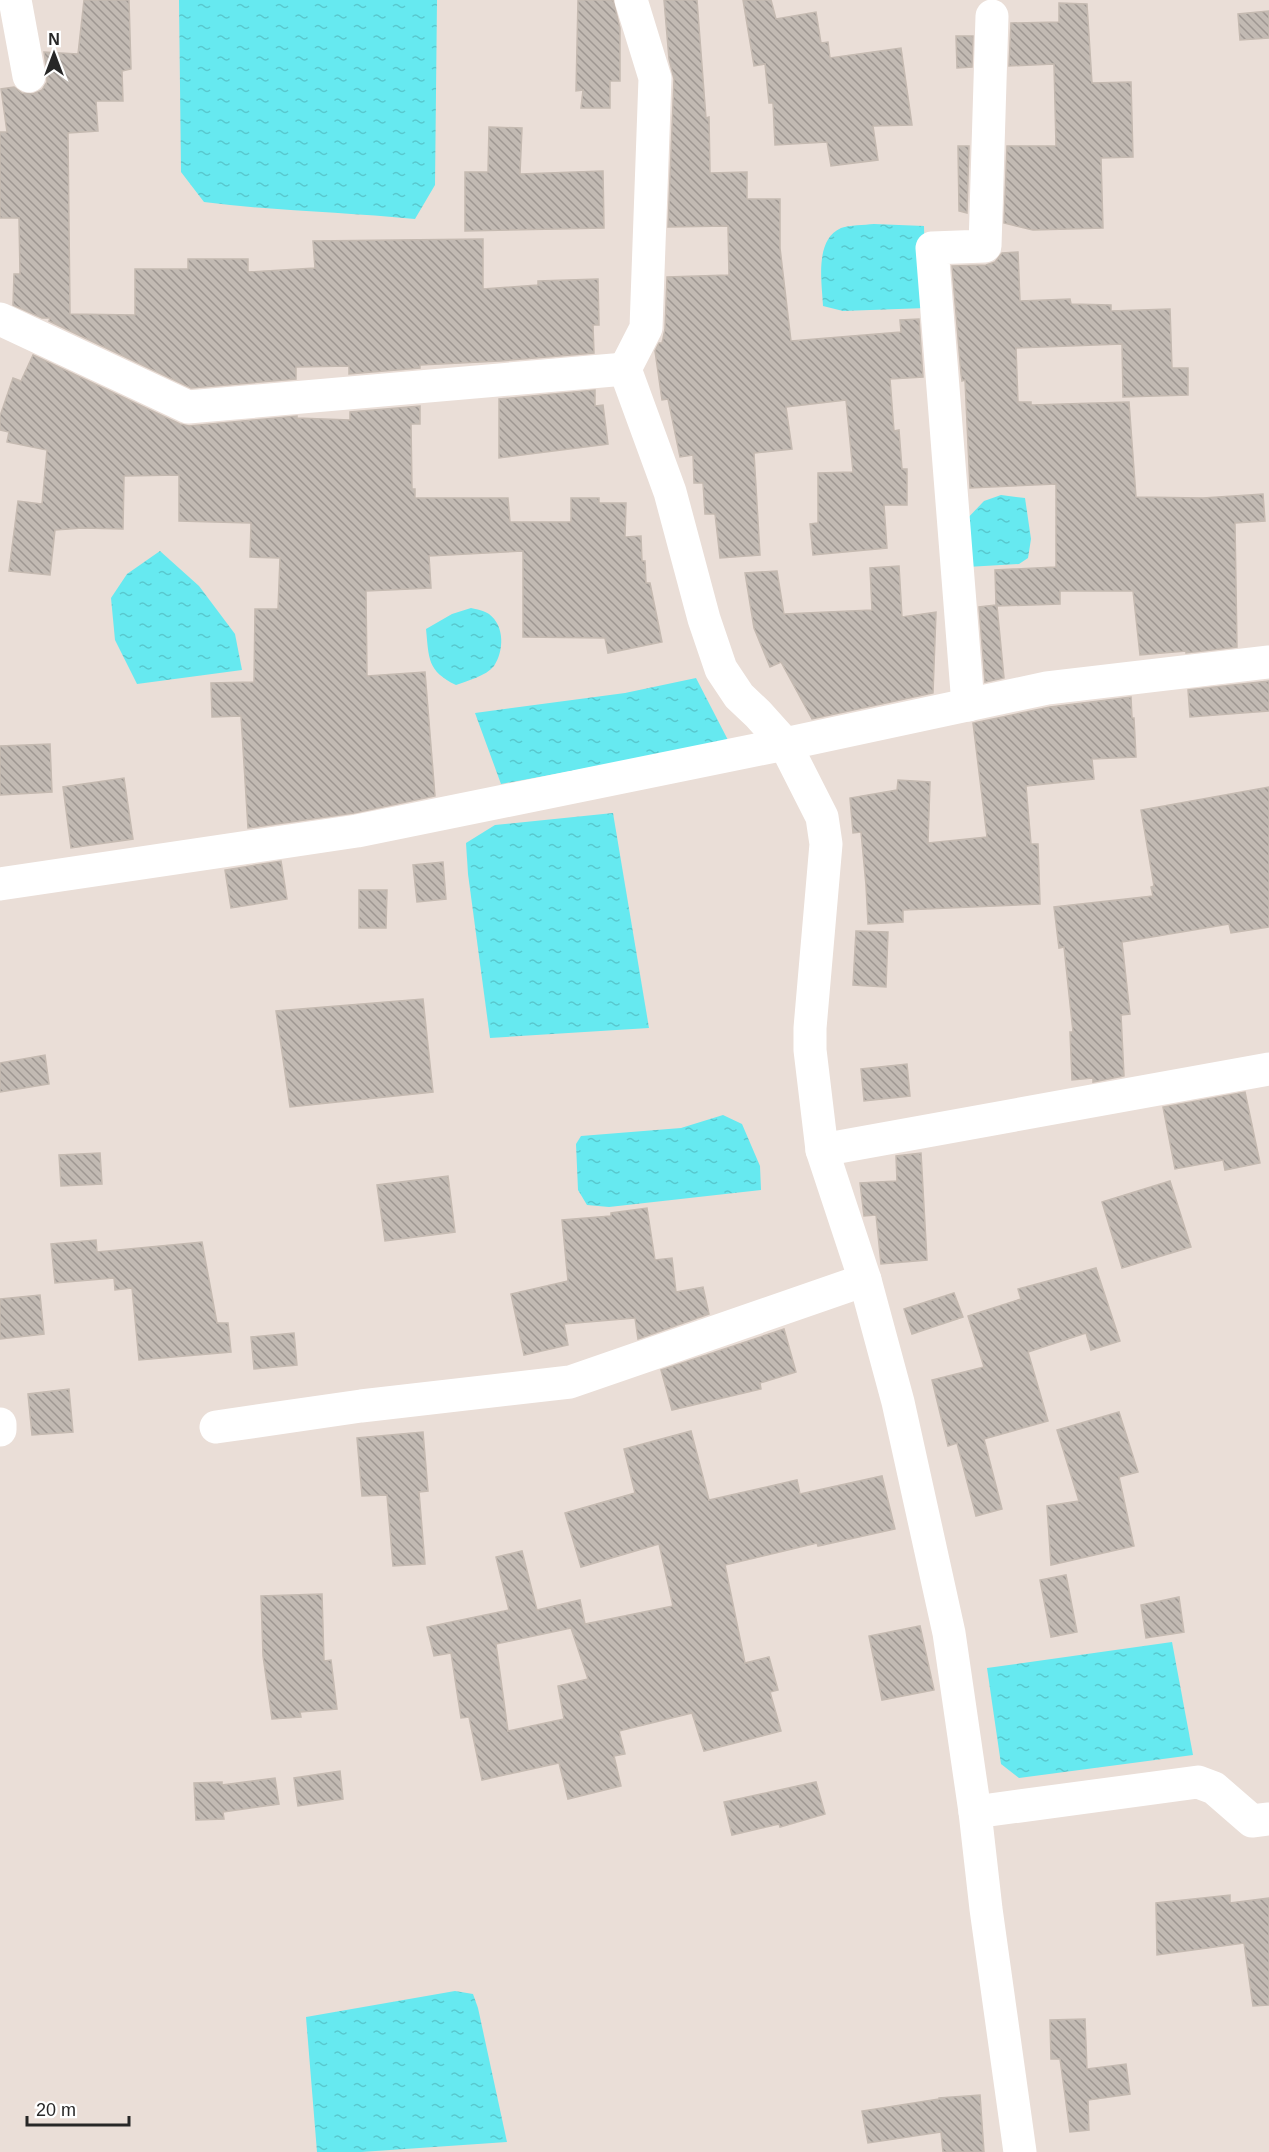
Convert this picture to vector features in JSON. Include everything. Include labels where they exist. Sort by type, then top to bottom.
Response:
[{"type":"street","points":[[15,0],[29,76]]},
{"type":"street","points":[[631,0],[655,78],[646,328],[625,369],[670,492],[704,619],[721,669],[738,696],[785,744],[822,817],[826,844],[810,1028],[810,1050],[822,1150],[866,1280],[898,1402],[947,1621],[1020,2152]]},
{"type":"street","points":[[968,705],[932,249],[985,246],[992,16]]},
{"type":"street","points":[[0,319],[188,407],[625,369]]},
{"type":"street","points":[[0,884],[357,831],[1047,688],[1269,662]]},
{"type":"street","points":[[822,1150],[1269,1069]]},
{"type":"street","points":[[216,1427],[361,1406],[570,1382],[866,1280]]},
{"type":"street","points":[[0,1424],[0,1430]]},
{"type":"street","points":[[975,1812],[1198,1782],[1214,1788],[1252,1821],[1269,1819]]},
{"type":"water","points":[[179,0],[437,0],[435,185],[415,219],[204,202],[181,172]]},
{"type":"water","points":[[874,224],[924,226],[926,308],[843,311],[823,306],[821,274],[823,252],[827,242],[832,234],[841,228]]},
{"type":"water","points":[[1001,495],[1025,498],[1031,539],[1028,558],[1019,564],[967,567],[963,523],[984,501]]},
{"type":"water","points":[[160,551],[199,586],[235,634],[242,670],[137,684],[115,640],[111,598],[127,574]]},
{"type":"water","points":[[471,608],[487,613],[498,625],[501,639],[500,653],[491,670],[456,685],[440,674],[431,663],[426,629],[452,614]]},
{"type":"water","points":[[696,678],[729,742],[501,784],[475,713],[625,693]]},
{"type":"water","points":[[613,813],[649,1028],[490,1038],[468,874],[466,843],[495,825]]},
{"type":"water","points":[[723,1115],[742,1124],[760,1166],[761,1190],[609,1207],[587,1205],[578,1190],[576,1144],[581,1136],[681,1128]]},
{"type":"water","points":[[1172,1642],[1193,1755],[1019,1778],[1001,1764],[987,1668]]},
{"type":"water","points":[[455,1991],[473,1994],[478,2008],[507,2142],[361,2152],[317,2152],[306,2017]]},
{"type":"building","points":[[84,0],[129,0],[131,69],[122,71],[123,101],[96,101],[98,131],[68,133],[70,314],[135,315],[135,269],[188,269],[188,259],[248,259],[248,272],[315,268],[313,241],[483,239],[483,289],[538,285],[538,281],[598,279],[599,325],[593,325],[594,353],[420,365],[420,368],[349,374],[349,366],[296,367],[296,379],[191,388],[49,321],[50,318],[42,318],[13,305],[14,274],[20,274],[19,218],[0,218],[0,132],[7,132],[1,89],[14,87],[22,93],[33,94],[42,90],[47,82],[44,52],[78,54]]},
{"type":"building","points":[[578,0],[613,0],[620,28],[620,81],[610,81],[610,108],[581,108],[583,90],[576,91]]},
{"type":"building","points":[[664,0],[697,0],[706,118],[709,117],[710,173],[747,172],[747,199],[780,199],[780,248],[791,341],[901,332],[900,320],[919,319],[923,377],[890,379],[894,431],[899,430],[902,469],[907,469],[907,505],[884,505],[887,548],[813,555],[810,524],[818,523],[818,473],[853,472],[846,400],[786,407],[792,449],[754,453],[760,555],[720,558],[715,514],[705,514],[703,483],[694,483],[693,455],[680,457],[668,399],[662,400],[655,351],[659,343],[662,343],[665,329],[667,277],[729,275],[728,226],[668,227],[674,79],[669,59]]},
{"type":"building","points":[[743,0],[771,0],[776,19],[816,12],[821,43],[828,42],[830,58],[901,48],[912,125],[873,126],[878,160],[831,166],[827,142],[775,145],[773,103],[769,103],[765,64],[754,66]]},
{"type":"building","points":[[1059,3],[1087,4],[1092,83],[1131,82],[1133,157],[1101,158],[1103,228],[1033,230],[1004,223],[1007,146],[1056,146],[1054,64],[1009,66],[1011,23],[1059,22]]},
{"type":"building","points":[[1269,11],[1269,38],[1240,40],[1238,14]]},
{"type":"building","points":[[956,36],[973,36],[972,67],[957,68]]},
{"type":"building","points":[[489,127],[522,128],[520,174],[603,171],[604,228],[465,231],[465,172],[488,172]]},
{"type":"building","points":[[958,146],[969,146],[967,213],[959,211]]},
{"type":"building","points":[[1018,252],[1020,301],[1070,299],[1071,304],[1111,305],[1111,311],[1170,309],[1172,368],[1188,368],[1188,395],[1123,397],[1122,344],[1016,348],[1018,402],[1031,402],[1031,405],[1129,402],[1136,497],[1203,498],[1263,494],[1265,521],[1235,523],[1237,647],[1140,655],[1133,591],[1060,591],[1060,604],[997,606],[1004,678],[985,682],[979,607],[996,605],[995,570],[1056,567],[1056,484],[970,488],[965,380],[962,381],[961,374],[952,266],[986,265],[995,262],[1002,253]]},
{"type":"building","points":[[33,355],[180,424],[189,426],[297,416],[297,418],[350,420],[350,412],[420,406],[420,424],[411,424],[412,489],[415,489],[415,498],[508,498],[510,522],[571,522],[571,498],[599,498],[599,503],[626,503],[625,537],[641,536],[646,583],[650,583],[662,642],[608,653],[605,638],[523,637],[523,551],[429,556],[431,588],[366,591],[367,676],[425,672],[435,796],[354,813],[248,828],[241,716],[212,717],[211,683],[254,682],[255,609],[278,609],[280,558],[250,557],[251,523],[179,521],[179,475],[124,476],[123,529],[55,530],[50,575],[9,571],[18,501],[42,504],[47,450],[7,442],[9,432],[0,430],[0,416],[13,378],[21,381]]},
{"type":"building","points":[[595,390],[595,406],[603,405],[608,444],[499,458],[499,399]]},
{"type":"building","points":[[899,566],[902,617],[936,612],[933,693],[812,719],[781,662],[770,667],[754,628],[745,573],[777,571],[784,614],[872,610],[870,568]]},
{"type":"building","points":[[1269,681],[1269,711],[1190,717],[1188,690]]},
{"type":"building","points":[[1131,697],[1136,757],[1092,759],[1094,779],[1026,786],[1031,844],[1038,844],[1040,904],[903,910],[903,922],[868,924],[861,832],[853,833],[850,798],[897,790],[898,780],[930,782],[928,843],[987,837],[973,723],[1050,707]]},
{"type":"building","points":[[50,744],[52,792],[0,795],[0,746]]},
{"type":"building","points":[[124,778],[133,839],[71,848],[63,787]]},
{"type":"building","points":[[1269,787],[1269,927],[1231,933],[1229,924],[1122,942],[1130,1014],[1121,1015],[1124,1076],[1093,1082],[1093,1078],[1072,1080],[1070,1032],[1073,1032],[1064,947],[1059,948],[1054,907],[1153,896],[1151,887],[1154,886],[1141,810]]},
{"type":"building","points":[[281,861],[287,899],[231,908],[225,870]]},
{"type":"building","points":[[443,862],[446,899],[417,902],[413,865]]},
{"type":"building","points":[[359,890],[387,890],[386,928],[359,928]]},
{"type":"building","points":[[856,931],[888,932],[886,987],[853,985]]},
{"type":"building","points":[[423,999],[433,1092],[290,1107],[276,1011]]},
{"type":"building","points":[[45,1055],[49,1084],[0,1092],[0,1063]]},
{"type":"building","points":[[907,1064],[910,1096],[864,1101],[861,1069]]},
{"type":"building","points":[[1245,1092],[1260,1163],[1225,1170],[1223,1160],[1175,1169],[1163,1107]]},
{"type":"building","points":[[100,1153],[102,1184],[61,1186],[59,1155]]},
{"type":"building","points":[[921,1153],[927,1260],[881,1264],[876,1215],[864,1216],[860,1183],[897,1181],[896,1156]]},
{"type":"building","points":[[448,1176],[455,1232],[385,1241],[377,1185]]},
{"type":"building","points":[[1170,1181],[1191,1247],[1122,1268],[1102,1202]]},
{"type":"building","points":[[647,1208],[655,1260],[672,1258],[676,1292],[703,1287],[709,1314],[638,1339],[635,1318],[564,1324],[568,1345],[524,1355],[511,1294],[568,1281],[562,1220],[611,1216],[611,1213]]},
{"type":"building","points":[[96,1240],[97,1252],[202,1242],[217,1323],[228,1323],[231,1352],[139,1360],[132,1288],[115,1290],[114,1278],[55,1283],[51,1244]]},
{"type":"building","points":[[1096,1268],[1120,1341],[1091,1350],[1086,1333],[1028,1352],[1048,1421],[984,1439],[1002,1509],[976,1516],[957,1443],[948,1446],[932,1380],[984,1367],[968,1316],[1021,1299],[1018,1289]]},
{"type":"building","points":[[954,1293],[963,1317],[912,1334],[904,1309]]},
{"type":"building","points":[[40,1295],[44,1334],[0,1339],[0,1299]]},
{"type":"building","points":[[784,1329],[796,1372],[760,1383],[761,1389],[672,1410],[661,1370]]},
{"type":"building","points":[[294,1333],[297,1365],[254,1369],[251,1337]]},
{"type":"building","points":[[69,1389],[73,1432],[32,1435],[28,1394]]},
{"type":"building","points":[[1119,1412],[1138,1472],[1119,1477],[1134,1546],[1051,1565],[1047,1506],[1079,1501],[1057,1430]]},
{"type":"building","points":[[691,1431],[709,1500],[797,1480],[800,1494],[882,1476],[895,1529],[818,1546],[817,1543],[725,1565],[745,1663],[769,1657],[778,1690],[770,1692],[781,1731],[704,1751],[692,1713],[619,1731],[625,1754],[614,1756],[621,1786],[568,1799],[559,1763],[482,1780],[469,1717],[461,1718],[451,1653],[434,1656],[427,1627],[509,1610],[496,1557],[522,1551],[537,1610],[580,1600],[585,1624],[673,1606],[659,1544],[581,1567],[565,1513],[635,1493],[624,1449]],"holes":[[[571,1628],[588,1679],[558,1686],[564,1719],[508,1731],[496,1644]]]},
{"type":"building","points":[[423,1432],[428,1491],[419,1492],[425,1564],[393,1566],[387,1495],[362,1496],[357,1438]]},
{"type":"building","points":[[1066,1575],[1077,1632],[1051,1637],[1040,1580]]},
{"type":"building","points":[[322,1594],[324,1661],[331,1660],[337,1709],[300,1712],[301,1717],[272,1719],[263,1656],[261,1596]]},
{"type":"building","points":[[1179,1597],[1184,1632],[1146,1638],[1141,1605]]},
{"type":"building","points":[[920,1626],[934,1690],[882,1700],[869,1636]]},
{"type":"building","points":[[340,1771],[343,1799],[298,1806],[294,1778]]},
{"type":"building","points":[[275,1778],[279,1804],[223,1812],[224,1819],[196,1820],[194,1783],[222,1782],[222,1785]]},
{"type":"building","points":[[816,1782],[825,1814],[780,1827],[779,1824],[732,1835],[724,1802]]},
{"type":"building","points":[[1230,1895],[1230,1903],[1269,1898],[1269,2005],[1253,2006],[1244,1943],[1157,1955],[1156,1903]]},
{"type":"building","points":[[1085,2019],[1087,2069],[1126,2064],[1130,2094],[1088,2100],[1089,2130],[1070,2132],[1060,2059],[1051,2059],[1050,2020]]},
{"type":"building","points":[[980,2095],[984,2152],[943,2152],[941,2132],[868,2143],[862,2111],[939,2098]]}]
